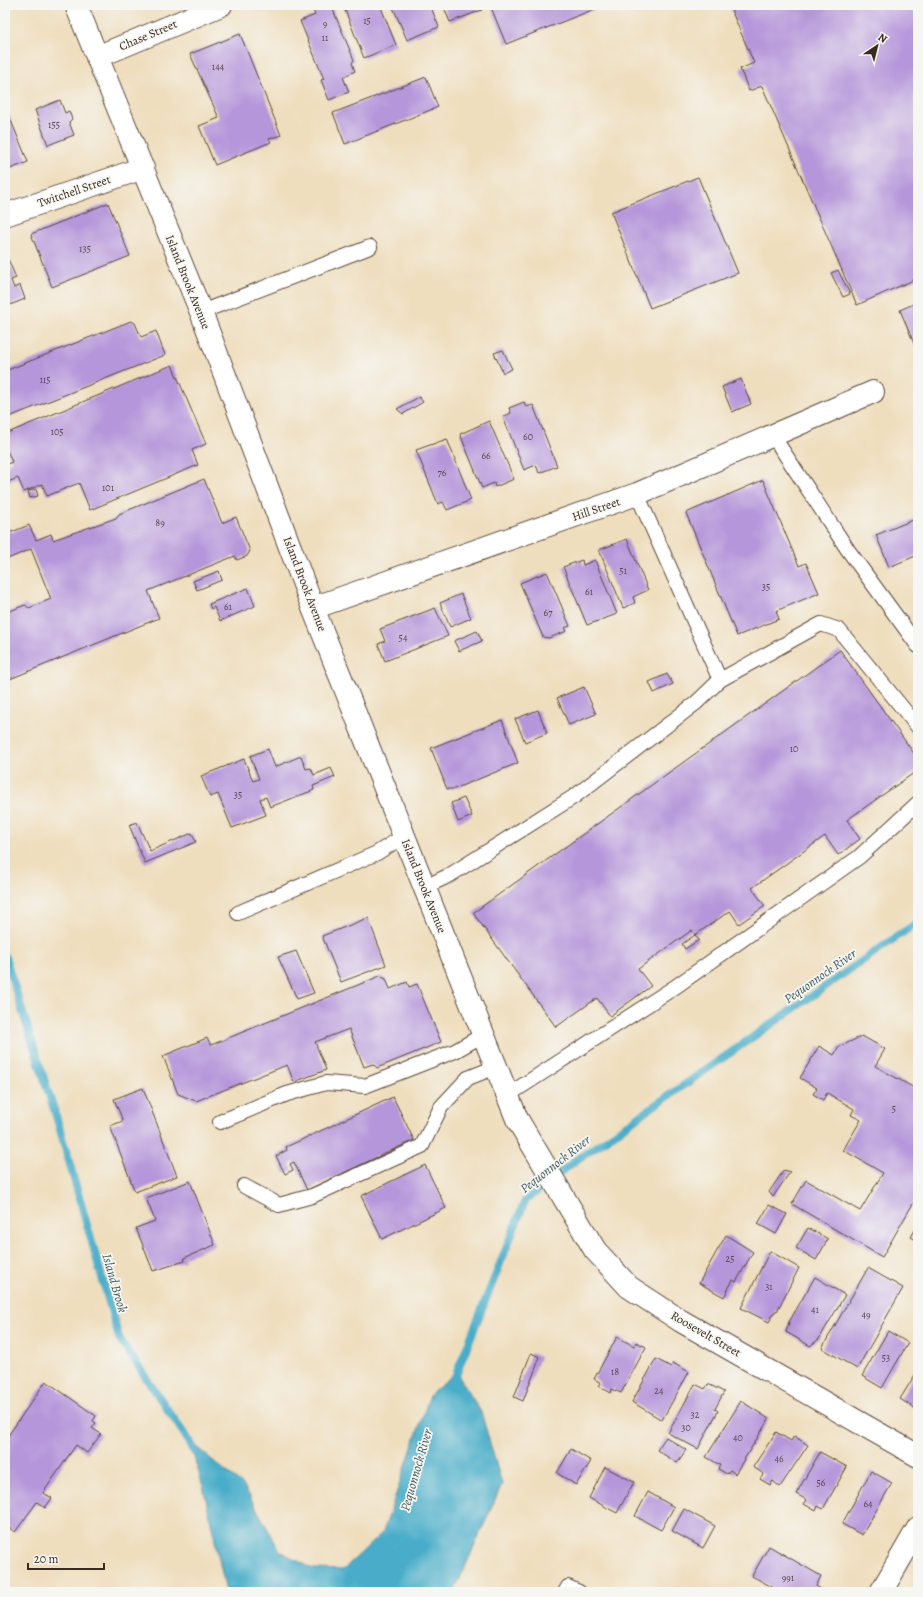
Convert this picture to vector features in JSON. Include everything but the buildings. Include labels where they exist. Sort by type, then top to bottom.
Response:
[{"type":"street","name":"Island Brook Avenue","points":[[76,5],[200,312],[313,608],[496,1067],[517,1119],[542,1160]]},
{"type":"street","name":"Chase Street","points":[[97,56],[221,5]]},
{"type":"street","name":"Twitchell Street","points":[[5,215],[143,168]]},
{"type":"street","name":"Hill Street","points":[[313,608],[637,494],[873,392]]},
{"type":"street","name":"Roosevelt Street","points":[[542,1160],[595,1250],[629,1286],[681,1321],[918,1456]]},
{"type":"street","points":[[881,1592],[918,1528]]},
{"type":"lane","points":[[200,312],[370,247]]},
{"type":"lane","points":[[773,436],[848,550],[918,646]]},
{"type":"lane","points":[[637,494],[720,680]]},
{"type":"lane","points":[[425,887],[450,874],[575,796],[696,703],[720,680],[821,624],[839,630],[918,727]]},
{"type":"lane","points":[[508,1095],[675,987],[859,857],[918,804]]},
{"type":"lane","points":[[238,913],[377,853],[404,836]]},
{"type":"lane","points":[[220,1122],[287,1094],[326,1083],[365,1086],[455,1050],[483,1034]]},
{"type":"lane","points":[[244,1186],[279,1205],[312,1196],[422,1146],[441,1107],[468,1078],[496,1067]]},
{"type":"lane","points":[[565,1592],[568,1587],[579,1592]]},
{"type":"water","points":[[456,1372],[481,1412],[502,1484],[454,1592],[226,1592],[204,1490],[189,1441],[244,1486],[280,1551],[313,1569],[343,1570],[383,1532],[430,1395]]},
{"type":"waterway","name":"Pequonnock River","points":[[453,1382],[525,1201],[575,1161],[918,922]]},
{"type":"waterway","name":"Island Brook","points":[[5,957],[57,1119],[119,1338],[193,1449]]}]
